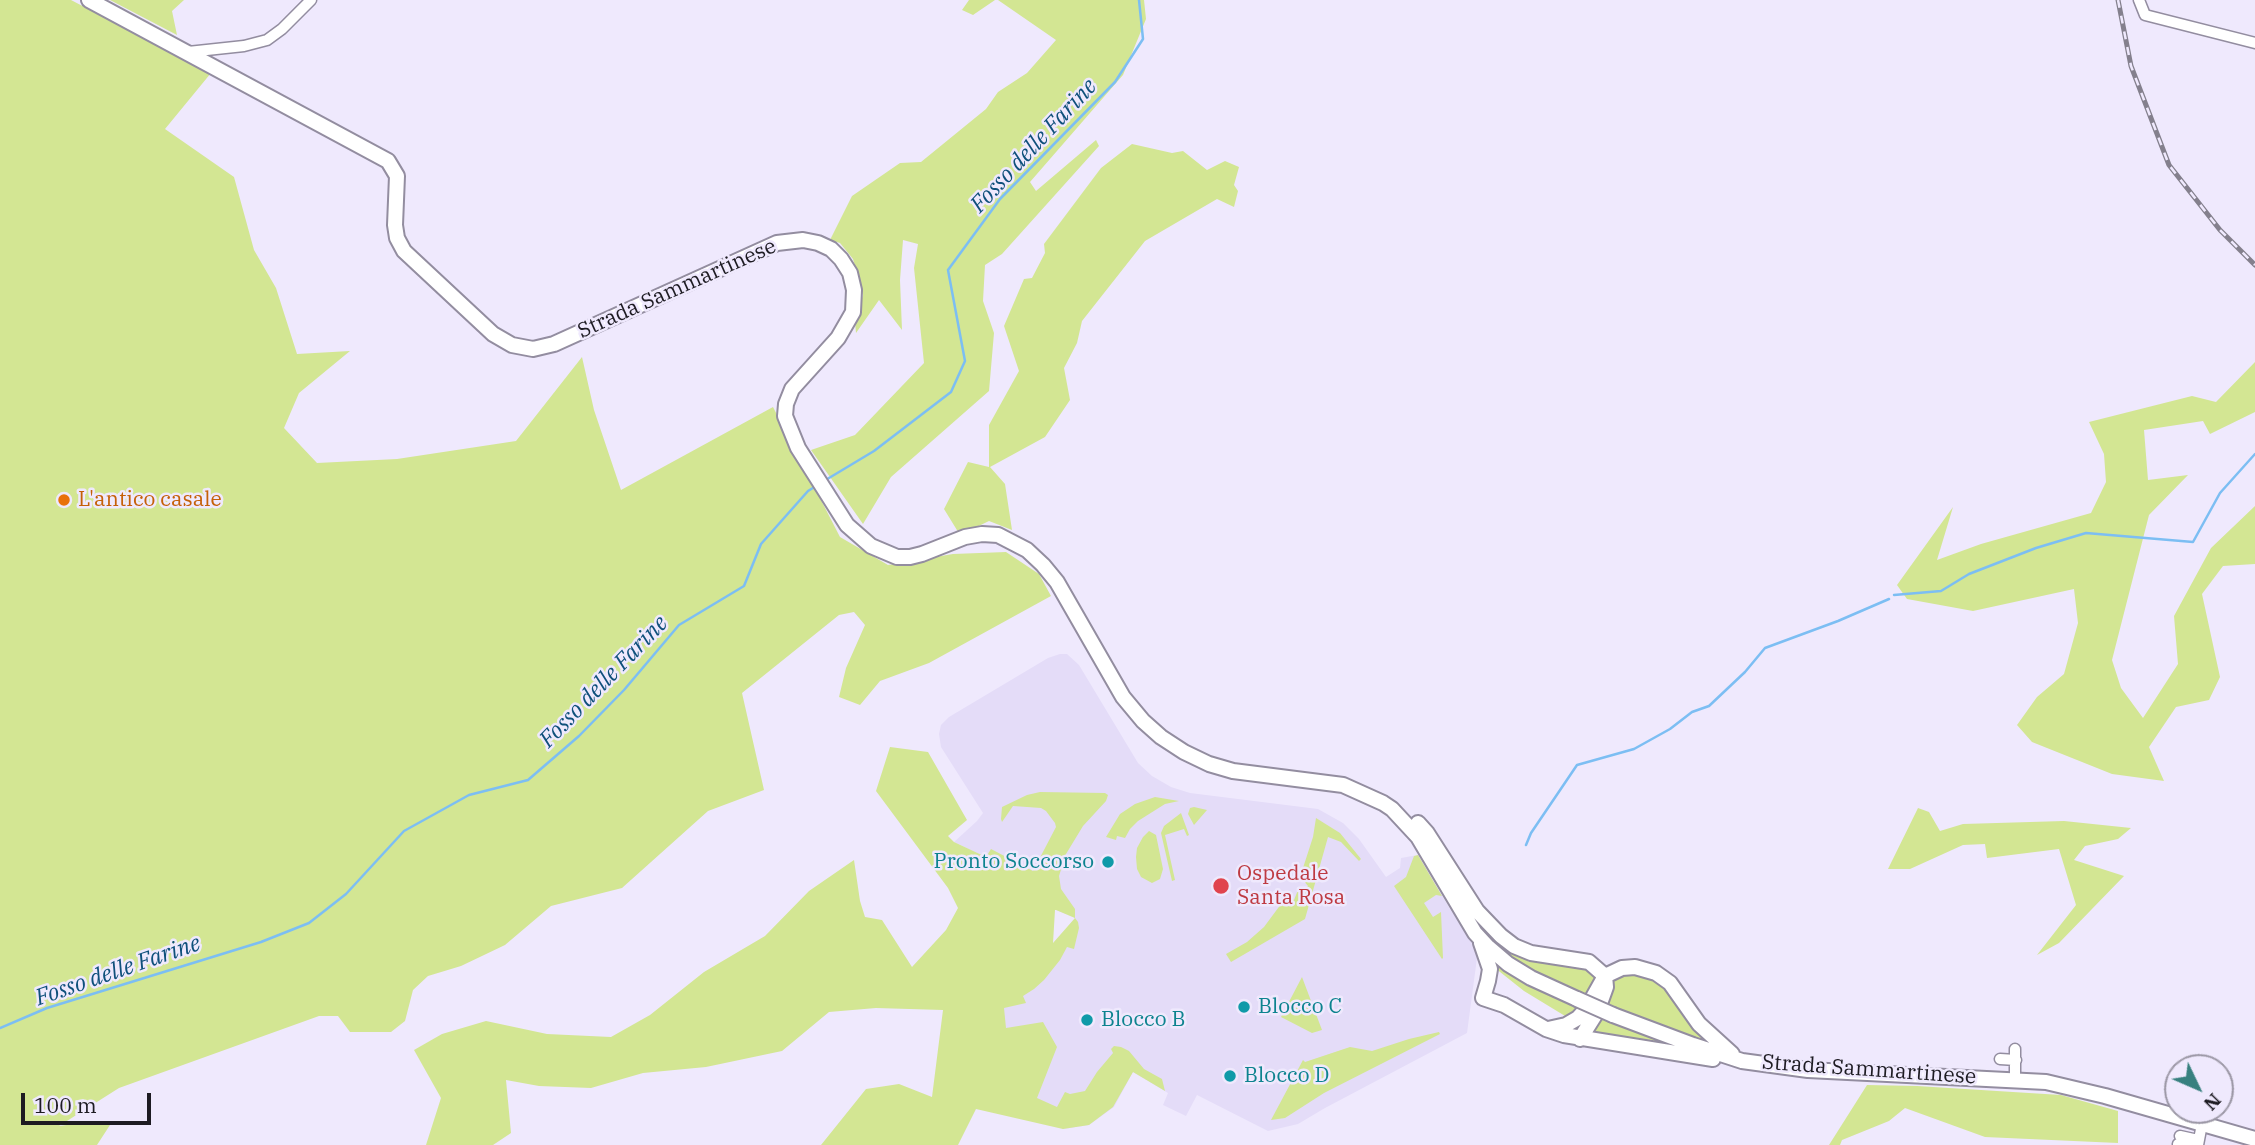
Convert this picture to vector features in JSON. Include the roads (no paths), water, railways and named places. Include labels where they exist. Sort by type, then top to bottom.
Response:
[{"type":"main road","name":"Strada Sammartinese","points":[[89,0],[388,161],[397,176],[395,225],[397,238],[404,251],[493,334],[512,345],[533,349],[554,344],[776,243],[806,240],[831,249],[850,273],[854,290],[851,318],[838,338],[797,382],[788,396],[785,421],[804,458],[847,524],[871,546],[897,557],[922,554],[974,535],[999,535],[1012,541],[1043,565],[1057,582],[1123,697],[1161,737],[1209,764],[1233,771],[1343,785],[1392,809],[1418,836],[1475,933],[1508,964],[1531,978],[1613,1015],[1742,1061],[1808,1070],[2046,1082],[2164,1114]]},
{"type":"main road","points":[[1392,809],[1412,819],[1427,833],[1476,911],[1508,942],[1531,953],[1583,960],[1605,976],[1606,987],[1597,1012],[1580,1038]]},
{"type":"main road","points":[[1475,933],[1484,949],[1490,969],[1483,998],[1511,1008],[1546,1029],[1580,1038],[1717,1060],[1742,1061]]},
{"type":"main road","points":[[1546,1029],[1560,1027],[1583,1014],[1584,1000],[1605,976],[1616,969],[1635,967],[1661,976],[1673,987],[1699,1024],[1742,1061]]},
{"type":"main road","points":[[1580,1038],[1584,1000]]},
{"type":"main road","name":"Strada Sammartinese","points":[[2202,1124],[2255,1139]]},
{"type":"street","points":[[187,52],[244,46],[267,40],[311,0]]},
{"type":"street","points":[[2140,0],[2145,15],[2255,43]]},
{"type":"street","points":[[2015,1049],[2015,1080]]},
{"type":"street","name":"Strada Sammartinese","points":[[2000,1059],[2016,1060]]},
{"type":"street","points":[[2179,1140],[2195,1143],[2202,1124]]},
{"type":"waterway","name":"Fosso delle Farine","points":[[824,481],[874,451],[951,392],[965,361],[948,270],[1000,199],[1115,82],[1143,39],[1139,0]]},
{"type":"waterway","points":[[1894,595],[1941,591],[1969,574],[2036,548],[2086,533],[2193,542],[2220,493],[2255,454]]},
{"type":"waterway","name":"Fosso delle Farine","points":[[0,1028],[47,1008],[261,942],[309,923],[346,894],[404,831],[469,795],[528,780],[579,736],[624,690],[679,625],[744,586],[761,544],[808,491],[816,486]]},
{"type":"waterway","points":[[1526,845],[1531,833],[1577,765],[1634,749],[1670,729],[1692,712],[1709,706],[1745,672],[1765,648],[1889,599]]},
{"type":"railway","points":[[2118,0],[2131,66],[2169,165],[2220,230],[2255,265]]},
{"type":"place","name":"L'antico casale","points":[[64,500]]},
{"type":"place","name":"Pronto Soccorso","points":[[1108,862]]},
{"type":"place","name":"Ospedale Santa Rosa","points":[[1221,886]]},
{"type":"place","name":"Blocco C","points":[[1244,1007]]},
{"type":"place","name":"Blocco B","points":[[1087,1020]]},
{"type":"place","name":"Blocco D","points":[[1230,1076]]}]
